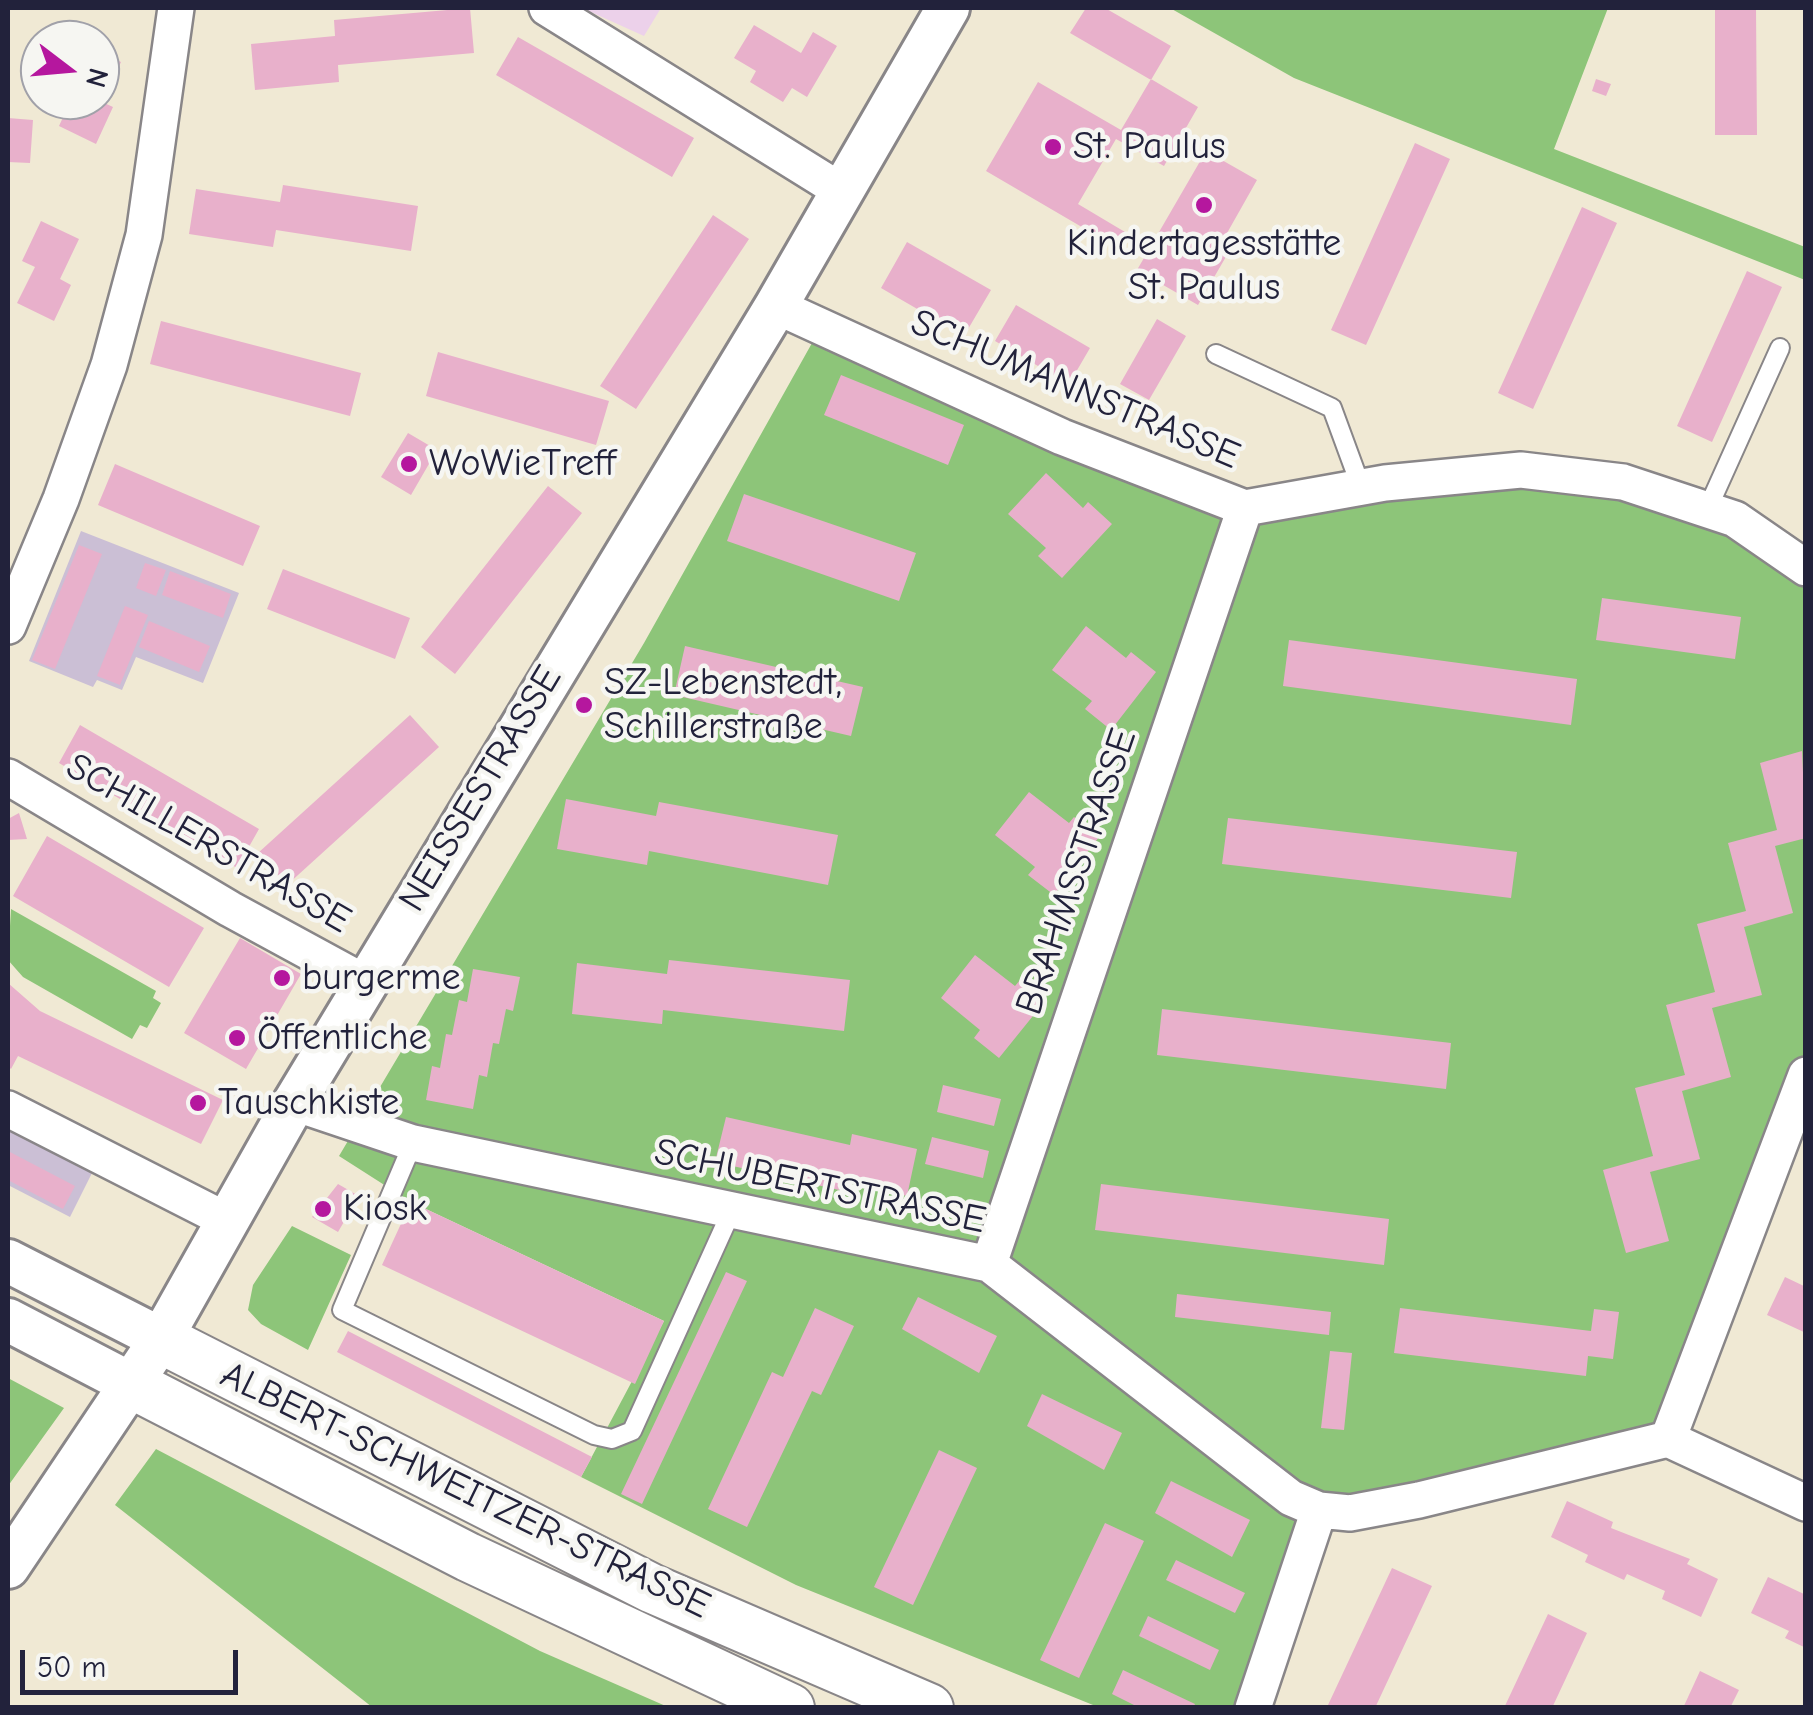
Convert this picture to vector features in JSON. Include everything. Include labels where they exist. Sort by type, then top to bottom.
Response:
[{"type":"main road","name":"ALBERT-SCHWEITZER-STRASSE","points":[[161,1339],[653,1589],[929,1708]]},
{"type":"main road","name":"ALBERT-SCHWEITZER-STRASSE","points":[[133,1385],[484,1565],[790,1708]]},
{"type":"street","points":[[8,626],[60,499],[108,365],[144,234],[176,8]]},
{"type":"street","points":[[547,8],[843,192]]},
{"type":"street","name":"NEISSESTRASSE","points":[[8,1567],[161,1339],[294,1103],[776,306],[948,8]]},
{"type":"street","name":"SCHUMANNSTRASSE","points":[[776,306],[1062,437],[1245,508],[1360,488],[1520,470],[1623,482],[1735,519],[1806,568]]},
{"type":"street","name":"BRAHMSSTRASSE","points":[[989,1264],[1245,508]]},
{"type":"street","name":"SCHILLERSTRASSE","points":[[8,776],[230,909],[366,983]]},
{"type":"street","points":[[1806,1074],[1668,1439],[1806,1502]]},
{"type":"street","name":"SCHUBERTSTRASSE","points":[[294,1103],[412,1143],[989,1264],[1291,1498],[1319,1510],[1350,1513],[1419,1500],[1668,1439]]},
{"type":"street","points":[[8,1110],[228,1221]]},
{"type":"street","name":"ALBERT-SCHWEITZER-STRASSE","points":[[8,1260],[161,1339]]},
{"type":"street","name":"ALBERT-SCHWEITZER-STRASSE","points":[[8,1320],[133,1385]]},
{"type":"street","points":[[1252,1708],[1319,1510]]},
{"type":"lane","points":[[1707,510],[1780,348]]},
{"type":"lane","points":[[1216,354],[1332,408],[1360,488]]},
{"type":"lane","points":[[412,1143],[342,1310],[594,1436],[612,1440],[632,1431],[732,1210]]},
{"type":"shaded area","points":[[582,8],[661,8],[644,36]]},
{"type":"shaded area","points":[[81,531],[239,593],[203,683],[136,657],[122,690],[97,680],[93,687],[29,661]]},
{"type":"shaded area","points":[[8,1123],[95,1167],[70,1217],[8,1185]]},
{"type":"green space","points":[[1170,8],[1608,8],[1554,149],[1805,247],[1805,280],[1294,78]]},
{"type":"green space","points":[[821,327],[1245,508],[1385,483],[1623,482],[1805,568],[1805,1075],[1668,1439],[1319,1511],[1253,1707],[1098,1707],[796,1585],[581,1477],[664,1321],[411,1202],[339,1156],[644,643]]},
{"type":"green space","points":[[11,909],[156,991],[153,998],[161,1003],[147,1028],[140,1025],[132,1039],[23,977],[8,960]]},
{"type":"green space","points":[[292,1226],[351,1255],[308,1350],[261,1324],[248,1310],[253,1285]]},
{"type":"green space","points":[[8,1378],[64,1408],[8,1486]]},
{"type":"green space","points":[[156,1449],[540,1651],[668,1707],[372,1707],[115,1505]]},
{"type":"building","points":[[470,8],[474,53],[338,65],[339,82],[255,90],[251,44],[335,36],[334,20]]},
{"type":"building","points":[[1086,8],[1105,8],[1171,46],[1151,80],[1070,33]]},
{"type":"building","points":[[1715,8],[1756,8],[1757,135],[1715,135]]},
{"type":"building","points":[[754,25],[801,53],[813,32],[837,46],[807,97],[792,88],[783,102],[750,82],[756,71],[734,58]]},
{"type":"building","points":[[518,37],[694,138],[672,177],[496,75]]},
{"type":"building","points":[[1151,79],[1198,107],[1164,166],[1116,139],[1078,204],[1125,232],[1116,247],[986,171],[1038,82],[1121,130]]},
{"type":"building","points":[[1596,79],[1611,84],[1606,96],[1592,91]]},
{"type":"building","points":[[8,118],[33,120],[30,163],[8,162]]},
{"type":"building","points":[[62,120],[107,120],[96,144],[59,126]]},
{"type":"building","points":[[1415,143],[1450,159],[1366,345],[1331,330]]},
{"type":"building","points":[[1206,151],[1257,180],[1222,242],[1231,248],[1198,305],[1137,270]]},
{"type":"building","points":[[283,185],[418,206],[411,251],[276,230],[273,247],[189,234],[196,189],[280,202]]},
{"type":"building","points":[[1582,207],[1617,223],[1533,409],[1498,393]]},
{"type":"building","points":[[713,215],[749,239],[636,409],[600,386]]},
{"type":"building","points":[[41,221],[79,239],[60,279],[71,285],[54,321],[17,303],[35,267],[22,261]]},
{"type":"building","points":[[907,242],[991,290],[964,336],[881,288]]},
{"type":"building","points":[[1747,271],[1782,287],[1712,442],[1677,426]]},
{"type":"building","points":[[1016,305],[1090,348],[1069,384],[995,341]]},
{"type":"building","points":[[1157,319],[1186,336],[1149,400],[1120,384]]},
{"type":"building","points":[[161,321],[361,373],[350,416],[150,364]]},
{"type":"building","points":[[438,352],[609,401],[596,445],[426,396]]},
{"type":"building","points":[[841,375],[964,425],[948,465],[824,415]]},
{"type":"building","name":"WoWieTreff","points":[[408,433],[437,450],[411,495],[381,477]]},
{"type":"building","points":[[115,464],[260,526],[243,566],[98,505]]},
{"type":"building","points":[[1046,473],[1083,508],[1088,502],[1112,524],[1062,578],[1038,556],[1046,548],[1008,514]]},
{"type":"building","points":[[548,486],[582,513],[455,674],[421,647]]},
{"type":"building","points":[[744,494],[916,553],[899,601],[727,541]]},
{"type":"building","points":[[79,545],[102,554],[55,669],[32,660]]},
{"type":"building","points":[[145,563],[166,570],[156,596],[136,588]]},
{"type":"building","points":[[283,569],[410,618],[395,659],[267,609]]},
{"type":"building","points":[[170,571],[231,594],[223,618],[162,595]]},
{"type":"building","points":[[1602,598],[1741,617],[1735,659],[1596,640]]},
{"type":"building","points":[[125,606],[148,615],[120,685],[97,676]]},
{"type":"building","points":[[149,621],[210,646],[199,672],[139,647]]},
{"type":"building","points":[[1086,626],[1126,658],[1131,652],[1156,672],[1111,730],[1085,709],[1092,701],[1052,670]]},
{"type":"building","points":[[1289,640],[1577,679],[1571,725],[1283,686]]},
{"type":"building","points":[[685,646],[863,687],[851,736],[674,695]]},
{"type":"building","points":[[410,715],[439,747],[287,885],[258,853]]},
{"type":"building","points":[[80,725],[259,829],[237,868],[59,763]]},
{"type":"building","points":[[1802,751],[1806,838],[1775,846],[1793,913],[1744,927],[1762,995],[1712,1008],[1731,1077],[1682,1091],[1700,1159],[1650,1172],[1669,1241],[1626,1253],[1603,1170],[1653,1156],[1635,1088],[1685,1075],[1666,1005],[1715,992],[1697,924],[1746,911],[1728,843],[1777,830],[1760,763]]},
{"type":"building","points":[[1029,792],[1069,823],[1074,817],[1099,837],[1054,895],[1028,875],[1035,867],[995,835]]},
{"type":"building","points":[[566,799],[656,816],[659,802],[838,835],[828,885],[649,851],[647,865],[557,849]]},
{"type":"building","points":[[19,813],[27,839],[8,840],[8,819]]},
{"type":"building","points":[[1228,818],[1517,852],[1511,898],[1222,864]]},
{"type":"building","points":[[47,836],[204,928],[169,987],[13,896]]},
{"type":"building","points":[[240,938],[301,974],[246,1069],[184,1033]]},
{"type":"building","points":[[975,955],[1015,986],[1020,980],[1045,1001],[999,1058],[974,1038],[980,1030],[941,998]]},
{"type":"building","points":[[669,960],[850,980],[844,1031],[663,1010],[662,1024],[572,1014],[577,963],[667,974]]},
{"type":"building","points":[[473,969],[520,977],[513,1011],[506,1009],[499,1044],[493,1043],[487,1077],[479,1075],[473,1109],[426,1100],[432,1066],[440,1068],[446,1034],[452,1035],[459,1000],[467,1002]]},
{"type":"building","points":[[8,983],[40,1011],[223,1100],[201,1144],[18,1056],[11,1069]]},
{"type":"building","points":[[1162,1009],[1451,1043],[1446,1089],[1157,1055]]},
{"type":"building","points":[[943,1085],[1001,1099],[994,1126],[937,1112]]},
{"type":"building","points":[[726,1117],[850,1145],[852,1134],[917,1149],[907,1196],[842,1181],[839,1190],[715,1162]]},
{"type":"building","points":[[932,1137],[989,1151],[983,1178],[925,1164]]},
{"type":"building","points":[[8,1151],[75,1186],[63,1209],[8,1180]]},
{"type":"building","points":[[338,1184],[359,1196],[338,1232],[312,1217]]},
{"type":"building","points":[[1101,1184],[1389,1219],[1384,1265],[1095,1230]]},
{"type":"building","points":[[411,1202],[664,1321],[635,1384],[382,1265]]},
{"type":"building","points":[[726,1272],[747,1281],[642,1504],[621,1494]]},
{"type":"building","points":[[1785,1277],[1806,1287],[1806,1333],[1767,1315]]},
{"type":"building","points":[[1177,1294],[1331,1312],[1329,1335],[1175,1317]]},
{"type":"building","points":[[918,1297],[997,1336],[979,1373],[902,1329]]},
{"type":"building","points":[[815,1308],[854,1326],[821,1395],[812,1391],[747,1527],[708,1509],[772,1372],[783,1377]]},
{"type":"building","points":[[1400,1308],[1591,1331],[1594,1309],[1619,1312],[1613,1359],[1588,1356],[1586,1376],[1394,1353]]},
{"type":"building","points":[[348,1331],[592,1457],[581,1477],[337,1352]]},
{"type":"building","points":[[1330,1351],[1352,1353],[1344,1430],[1321,1428]]},
{"type":"building","points":[[1042,1394],[1122,1433],[1104,1470],[1027,1426]]},
{"type":"building","points":[[939,1450],[977,1468],[913,1605],[874,1587]]},
{"type":"building","points":[[1171,1481],[1250,1520],[1232,1557],[1155,1513]]},
{"type":"building","points":[[1567,1501],[1613,1522],[1611,1528],[1690,1559],[1687,1564],[1718,1579],[1701,1617],[1662,1599],[1665,1591],[1627,1574],[1624,1580],[1585,1562],[1588,1555],[1551,1537]]},
{"type":"building","points":[[1105,1523],[1144,1541],[1079,1678],[1040,1660]]},
{"type":"building","points":[[1176,1560],[1245,1593],[1235,1613],[1166,1580]]},
{"type":"building","points":[[1392,1568],[1432,1586],[1375,1708],[1334,1708],[1328,1705]]},
{"type":"building","points":[[1768,1577],[1806,1595],[1806,1648],[1785,1638],[1789,1631],[1751,1613]]},
{"type":"building","points":[[1548,1614],[1587,1633],[1552,1708],[1504,1708]]},
{"type":"building","points":[[1148,1616],[1219,1650],[1210,1670],[1139,1636]]},
{"type":"building","points":[[1123,1670],[1195,1704],[1193,1708],[1140,1708],[1112,1694]]},
{"type":"building","points":[[1700,1671],[1739,1690],[1730,1708],[1683,1708]]},
{"type":"place","name":"St. Paulus","points":[[1053,147]]},
{"type":"place","name":"Kindertagesstätte St. Paulus","points":[[1204,205]]},
{"type":"place","name":"WoWieTreff","points":[[409,464]]},
{"type":"place","name":"SZ-Lebenstedt, Schillerstraße","points":[[584,705]]},
{"type":"place","name":"burgerme","points":[[282,978]]},
{"type":"place","name":"Öffentliche","points":[[237,1038]]},
{"type":"place","name":"Tauschkiste","points":[[198,1103]]},
{"type":"place","name":"Kiosk","points":[[323,1209]]}]
